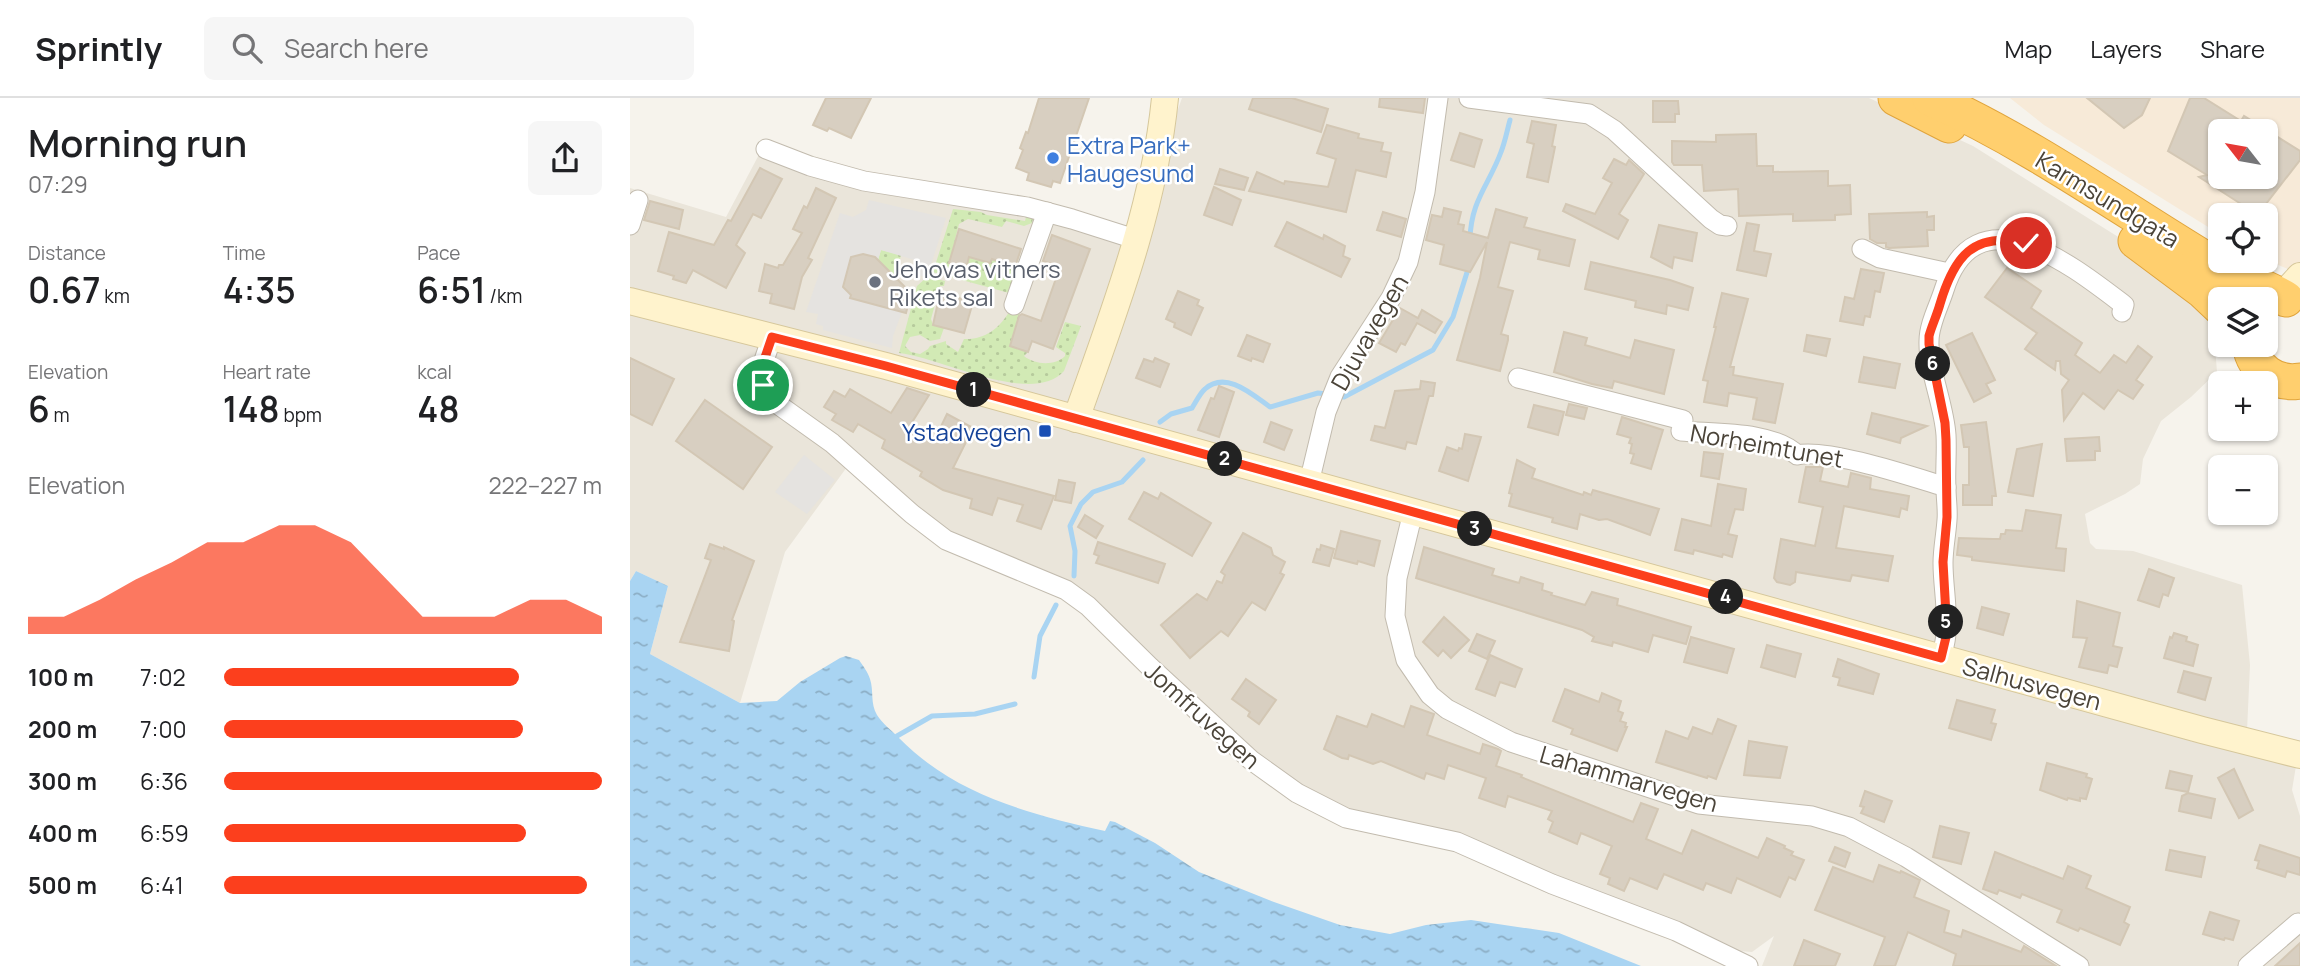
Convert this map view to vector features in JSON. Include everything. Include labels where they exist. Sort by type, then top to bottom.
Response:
[{"type":"highway","name":"Karmsundgata","points":[[1896,98],[2028,168],[2100,214],[2208,296]]},
{"type":"highway","name":"Karmsundgata","points":[[1930,98],[2087,183],[2219,267],[2288,296]]},
{"type":"highway","points":[[2254,357],[2268,374],[2276,379],[2298,382]]},
{"type":"main road","points":[[1076,419],[1138,240],[1165,98]]},
{"type":"main road","name":"Salhusvegen","points":[[630,301],[1076,419],[2300,755]]},
{"type":"street","name":"Djuvavegen","points":[[1309,483],[1326,412],[1340,377],[1380,315],[1408,262],[1425,192],[1438,98]]},
{"type":"street","points":[[1469,98],[1588,114],[1614,130],[1711,219],[1727,226]]},
{"type":"street","points":[[766,149],[810,166],[864,181],[1003,202],[1138,240]]},
{"type":"street","points":[[630,225],[638,200]]},
{"type":"street","points":[[1014,305],[1046,212]]},
{"type":"street","points":[[1941,658],[1947,633],[1943,562],[1947,517],[1945,423],[1929,344],[1931,327],[1949,273],[1978,245],[1995,239],[2018,241],[2049,254],[2097,284],[2124,305],[2122,312]]},
{"type":"street","points":[[1861,248],[1880,258],[1949,273]]},
{"type":"street","name":"Jomfruvegen","points":[[772,337],[761,369],[763,385],[769,397],[859,465],[912,514],[946,540],[1066,590],[1088,606],[1130,649],[1251,760],[1297,793],[1346,818],[1457,842],[1552,884],[1676,931],[1748,966]]},
{"type":"street","name":"Norheimtunet","points":[[1518,378],[1683,420],[1681,431],[1705,431],[1771,441],[1789,447],[1797,455],[1826,455],[1946,487]]},
{"type":"street","name":"Lahammarvegen","points":[[1413,512],[1397,578],[1395,616],[1406,660],[1424,688],[1447,709],[1511,742],[1699,804],[1812,816],[1849,827],[1906,857],[2079,966]]},
{"type":"street","points":[[2248,966],[2298,923]]},
{"type":"shaded area","points":[[1182,98],[1869,98],[1973,146],[2208,293],[2208,357],[2216,357],[2217,371],[2208,371],[2208,381],[2161,421],[2143,459],[2140,484],[2085,514],[2090,543],[2096,549],[2133,551],[2242,585],[2250,665],[2247,731],[2296,766],[2292,790],[2300,816],[2300,966],[1762,966],[1774,936],[1752,952],[1712,949],[1677,942],[1645,931],[1542,891],[1475,853],[1305,803],[1064,595],[975,554],[855,456],[785,552],[740,703],[650,654],[668,586],[636,571],[630,581],[630,188],[726,217],[763,147],[1137,240],[1157,168]]},
{"type":"shaded area","points":[[2010,98],[2300,98],[2300,274],[2278,265],[2278,203],[2208,203],[2208,227],[2044,125]]},
{"type":"shaded area","points":[[869,200],[946,218],[927,277],[915,275],[918,261],[881,250],[878,260],[863,254],[851,258],[843,287],[851,295],[850,298],[902,312],[893,336],[892,348],[823,330],[823,326],[816,324],[818,314],[806,312],[840,213],[853,217],[866,210]]},
{"type":"shaded area","points":[[804,455],[835,480],[807,514],[775,492]]},
{"type":"green space","points":[[953,209],[1025,221],[1026,217],[1033,219],[1032,223],[1024,226],[1006,221],[1002,227],[968,219],[959,224],[949,263],[966,268],[970,257],[990,263],[997,241],[1007,244],[1001,262],[1017,267],[1009,293],[933,272]]},
{"type":"green space","points":[[881,250],[901,255],[895,280],[878,260]]},
{"type":"green space","points":[[927,277],[945,281],[944,286],[940,286],[931,319],[933,325],[944,328],[940,339],[930,341],[920,335],[910,337],[905,346],[911,352],[920,354],[930,346],[946,341],[946,344],[958,352],[964,339],[978,338],[990,332],[1001,324],[1009,312],[1020,314],[1011,346],[1028,352],[1024,356],[1039,363],[1051,363],[1065,356],[1065,353],[1056,347],[1065,322],[1081,326],[1064,371],[1049,381],[1030,384],[1009,382],[899,353],[917,286]]},
{"type":"water","points":[[636,571],[668,586],[650,654],[740,703],[777,701],[800,682],[846,656],[859,660],[867,671],[875,710],[887,727],[921,758],[944,774],[994,800],[1105,831],[1110,821],[1115,822],[1155,843],[1199,872],[1340,925],[1390,934],[1426,925],[1471,920],[1559,933],[1641,966],[630,966],[630,581]]},
{"type":"building","points":[[826,98],[871,98],[851,138],[829,128],[827,131],[813,125]]},
{"type":"building","points":[[1039,98],[1089,98],[1060,183],[1053,181],[1051,187],[1027,180],[1029,173],[1016,168],[1023,150],[1020,148],[1026,132],[1028,133]]},
{"type":"building","points":[[1253,98],[1292,98],[1328,109],[1321,132],[1249,109]]},
{"type":"building","points":[[1380,98],[1425,98],[1423,113],[1379,107]]},
{"type":"building","points":[[2087,98],[2150,98],[2142,115],[2124,128]]},
{"type":"building","points":[[2190,98],[2204,98],[2238,119],[2208,119],[2208,183],[2199,177],[2207,175],[2168,151]]},
{"type":"building","points":[[1653,101],[1678,101],[1679,114],[1675,114],[1675,122],[1653,122]]},
{"type":"building","points":[[1532,121],[1556,125],[1548,182],[1527,177],[1534,144],[1527,142]]},
{"type":"building","points":[[1327,125],[1359,134],[1358,138],[1383,143],[1381,151],[1391,153],[1386,177],[1356,170],[1346,212],[1249,191],[1257,172],[1284,184],[1285,181],[1328,187],[1336,159],[1317,153]]},
{"type":"building","points":[[1460,133],[1482,140],[1474,167],[1451,160]]},
{"type":"building","points":[[1756,134],[1757,166],[1773,166],[1773,172],[1828,171],[1828,186],[1850,185],[1851,214],[1835,215],[1835,220],[1793,221],[1793,214],[1739,216],[1738,189],[1704,191],[1702,165],[1674,165],[1672,162],[1672,141],[1716,142],[1716,135]]},
{"type":"building","points":[[2278,137],[2300,151],[2300,160],[2278,188]]},
{"type":"building","points":[[1614,159],[1626,165],[1629,160],[1644,174],[1619,214],[1628,220],[1618,239],[1563,211],[1566,204],[1595,214],[1612,183],[1603,178]]},
{"type":"building","points":[[760,168],[782,179],[761,218],[753,214],[736,245],[745,253],[726,288],[693,270],[686,283],[658,271],[669,232],[714,245],[728,220],[731,221]]},
{"type":"building","points":[[1220,169],[1248,178],[1244,190],[1215,184]]},
{"type":"building","points":[[1214,187],[1241,200],[1232,225],[1204,215]]},
{"type":"building","points":[[816,188],[836,198],[808,258],[812,260],[802,277],[794,309],[770,303],[772,294],[759,291],[765,264],[778,268],[783,265],[802,233],[793,229]]},
{"type":"building","points":[[2218,189],[2278,189],[2267,203],[2240,203]]},
{"type":"building","points":[[650,201],[683,210],[679,229],[644,220]]},
{"type":"building","points":[[1444,208],[1461,212],[1458,224],[1464,225],[1463,231],[1488,238],[1496,209],[1527,218],[1524,227],[1575,240],[1569,266],[1538,259],[1540,250],[1510,242],[1498,287],[1513,291],[1501,334],[1508,336],[1508,340],[1500,371],[1457,360],[1487,242],[1470,272],[1440,264],[1444,245],[1426,240],[1432,215],[1442,217]]},
{"type":"building","points":[[1383,212],[1406,219],[1401,237],[1377,230]]},
{"type":"building","points":[[1927,212],[1927,217],[1934,216],[1934,230],[1927,230],[1928,246],[1889,248],[1886,243],[1877,243],[1870,239],[1869,214]]},
{"type":"building","points":[[1287,222],[1323,239],[1324,235],[1345,246],[1343,256],[1350,259],[1341,277],[1275,246]]},
{"type":"building","points":[[1747,223],[1759,225],[1754,251],[1771,254],[1766,276],[1737,270]]},
{"type":"building","points":[[1659,225],[1697,233],[1692,261],[1674,257],[1672,268],[1651,257]]},
{"type":"building","points":[[959,229],[1021,249],[1015,267],[992,259],[990,263],[969,257],[966,269],[949,263]]},
{"type":"building","points":[[1052,235],[1090,249],[1053,349],[1032,341],[1028,352],[1010,346],[1019,316],[1022,314],[1041,321],[1060,267],[1043,261]]},
{"type":"building","name":"Jehovas vitners Rikets sal","points":[[863,254],[875,257],[911,293],[906,313],[850,298],[851,295],[843,287],[851,257]]},
{"type":"building","points":[[1591,262],[1693,288],[1688,310],[1667,305],[1666,314],[1635,307],[1636,301],[1585,289]]},
{"type":"building","points":[[2007,268],[2041,291],[2031,308],[2082,343],[2075,355],[2100,373],[2114,355],[2126,363],[2138,346],[2152,357],[2136,380],[2143,385],[2133,399],[2118,390],[2104,409],[2083,393],[2064,420],[2062,390],[2069,380],[2061,374],[2060,361],[2056,361],[2055,370],[2025,349],[2037,333],[1985,297]]},
{"type":"building","points":[[1861,269],[1884,273],[1880,292],[1875,291],[1870,317],[1865,316],[1863,325],[1840,321],[1845,297],[1854,299]]},
{"type":"building","points":[[1178,291],[1199,300],[1197,305],[1203,308],[1191,335],[1174,327],[1175,323],[1166,319]]},
{"type":"building","points":[[940,293],[973,302],[964,333],[933,325]]},
{"type":"building","points":[[1722,293],[1748,299],[1730,367],[1734,367],[1733,375],[1783,384],[1775,423],[1753,419],[1757,398],[1729,393],[1727,406],[1704,402],[1708,381],[1703,380]]},
{"type":"building","points":[[1400,308],[1418,318],[1422,310],[1442,322],[1435,333],[1417,323],[1405,345],[1401,343],[1396,352],[1379,343]]},
{"type":"building","points":[[1564,332],[1587,338],[1585,345],[1630,358],[1635,340],[1674,350],[1664,394],[1614,381],[1612,388],[1592,384],[1554,372]]},
{"type":"building","points":[[1972,333],[1995,380],[1986,384],[1991,393],[1974,402],[1946,345]]},
{"type":"building","points":[[1247,335],[1270,344],[1263,362],[1238,356]]},
{"type":"building","points":[[1807,335],[1830,339],[1826,356],[1804,351]]},
{"type":"building","points":[[1864,357],[1900,364],[1895,388],[1859,382]]},
{"type":"building","points":[[630,358],[674,379],[652,425],[630,414]]},
{"type":"building","points":[[1155,358],[1169,364],[1160,387],[1136,378],[1144,359],[1153,362]]},
{"type":"building","points":[[1421,381],[1435,383],[1416,444],[1407,442],[1405,449],[1371,440],[1375,426],[1385,428],[1395,391],[1420,389]]},
{"type":"building","points":[[1219,386],[1234,392],[1219,437],[1198,430]]},
{"type":"building","points":[[907,388],[929,395],[911,424],[935,439],[947,414],[973,428],[953,468],[1054,496],[1041,529],[1017,521],[1023,505],[998,498],[992,515],[970,508],[972,499],[943,490],[920,476],[922,472],[882,448],[885,440],[858,424],[853,432],[832,420],[836,414],[824,407],[834,391],[845,397],[850,389],[891,413]]},
{"type":"building","points":[[705,400],[772,447],[743,489],[676,441]]},
{"type":"building","points":[[1569,404],[1587,408],[1584,419],[1566,415]]},
{"type":"building","points":[[1534,405],[1564,412],[1558,435],[1528,427]]},
{"type":"building","points":[[1872,413],[1927,426],[1901,438],[1900,443],[1867,434]]},
{"type":"building","points":[[1622,417],[1663,430],[1651,469],[1631,463],[1634,454],[1630,453],[1631,438],[1617,434]]},
{"type":"building","points":[[1271,422],[1292,430],[1284,450],[1264,442]]},
{"type":"building","points":[[1986,422],[1996,496],[1992,496],[1992,505],[1963,505],[1963,485],[1969,485],[1969,447],[1964,447],[1961,425]]},
{"type":"building","points":[[1465,434],[1481,437],[1468,481],[1439,471],[1447,447],[1458,451],[1459,448],[1462,449]]},
{"type":"building","points":[[2099,437],[2100,451],[2095,451],[2095,460],[2067,461],[2065,439]]},
{"type":"building","points":[[2042,444],[2033,496],[2008,492],[2017,449]]},
{"type":"building","points":[[1704,452],[1723,454],[1719,479],[1701,476]]},
{"type":"building","points":[[1517,460],[1535,469],[1532,478],[1583,495],[1584,492],[1591,495],[1593,490],[1659,509],[1650,535],[1607,519],[1599,520],[1580,514],[1577,529],[1552,522],[1553,518],[1509,506],[1512,494],[1509,493]]},
{"type":"building","points":[[1806,467],[1823,467],[1820,481],[1848,487],[1851,473],[1871,478],[1870,489],[1909,496],[1907,510],[1901,508],[1899,517],[1844,506],[1836,548],[1893,556],[1888,581],[1852,575],[1850,581],[1796,572],[1795,582],[1790,585],[1777,582],[1774,578],[1781,539],[1815,546],[1823,507],[1799,502]]},
{"type":"building","points":[[1059,480],[1075,483],[1071,503],[1055,500]]},
{"type":"building","points":[[1718,484],[1746,489],[1743,510],[1735,509],[1728,534],[1737,536],[1732,557],[1694,550],[1693,554],[1675,550],[1682,519],[1711,526]]},
{"type":"building","points":[[1144,492],[1158,499],[1161,493],[1211,523],[1192,556],[1129,519]]},
{"type":"building","points":[[2026,510],[2061,515],[2056,548],[2066,549],[2064,571],[1972,560],[1972,557],[1957,555],[1959,538],[2000,539],[2006,530],[2022,531]]},
{"type":"building","points":[[1085,515],[1103,526],[1096,538],[1078,527]]},
{"type":"building","points":[[1341,531],[1380,541],[1374,566],[1334,558]]},
{"type":"building","points":[[1243,533],[1271,548],[1273,555],[1285,562],[1280,573],[1284,575],[1265,610],[1252,602],[1228,636],[1221,631],[1190,658],[1161,625],[1197,594],[1207,600],[1217,581],[1222,583],[1225,575],[1221,572]]},
{"type":"building","points":[[1098,542],[1165,564],[1158,583],[1096,563],[1099,556],[1094,554]]},
{"type":"building","points":[[710,544],[724,547],[754,561],[732,620],[729,651],[680,642],[711,560],[705,558]]},
{"type":"building","points":[[1321,545],[1334,549],[1329,566],[1313,562]]},
{"type":"building","points":[[1424,547],[1494,569],[1492,575],[1519,583],[1521,577],[1543,584],[1542,590],[1552,593],[1551,595],[1585,605],[1592,592],[1618,599],[1617,605],[1691,627],[1686,644],[1653,635],[1648,652],[1613,642],[1612,646],[1592,641],[1594,637],[1582,630],[1416,578]]},
{"type":"building","points":[[2149,569],[2174,578],[2168,596],[2163,594],[2159,607],[2138,600]]},
{"type":"building","points":[[2077,601],[2120,613],[2113,646],[2122,648],[2117,667],[2109,665],[2107,673],[2079,667],[2087,638],[2073,637]]},
{"type":"building","points":[[1982,607],[2009,614],[2003,635],[1977,628]]},
{"type":"building","points":[[1444,617],[1469,640],[1451,658],[1443,650],[1438,656],[1423,642]]},
{"type":"building","points":[[2174,633],[2187,637],[2186,641],[2198,645],[2193,666],[2164,658],[2170,637],[2172,638]]},
{"type":"building","points":[[1477,634],[1495,641],[1487,659],[1469,651]]},
{"type":"building","points":[[1691,637],[1734,649],[1727,673],[1684,662]]},
{"type":"building","points":[[1767,645],[1801,654],[1795,677],[1761,667]]},
{"type":"building","points":[[1490,655],[1522,669],[1515,687],[1500,682],[1495,696],[1476,689]]},
{"type":"building","points":[[1838,659],[1879,674],[1873,694],[1838,685],[1840,678],[1833,676]]},
{"type":"building","points":[[2184,671],[2211,678],[2205,700],[2178,692]]},
{"type":"building","points":[[1246,679],[1276,700],[1259,724],[1248,716],[1250,712],[1232,699]]},
{"type":"building","points":[[1565,689],[1599,702],[1602,693],[1621,701],[1618,711],[1623,713],[1620,721],[1626,723],[1627,727],[1617,751],[1571,734],[1573,729],[1553,721]]},
{"type":"building","points":[[1957,700],[1995,710],[1991,723],[1996,724],[1991,740],[1949,728]]},
{"type":"building","points":[[1411,706],[1434,714],[1427,735],[1480,754],[1483,744],[1498,749],[1501,751],[1496,766],[1522,775],[1521,777],[1633,822],[1641,803],[1658,809],[1646,839],[1682,854],[1692,830],[1758,858],[1767,838],[1785,846],[1784,848],[1793,852],[1791,855],[1804,860],[1795,880],[1789,877],[1780,897],[1737,878],[1731,893],[1706,883],[1703,890],[1664,874],[1657,889],[1630,878],[1624,891],[1608,884],[1610,878],[1600,874],[1612,846],[1581,833],[1577,844],[1549,832],[1553,822],[1548,819],[1552,811],[1508,796],[1505,807],[1479,798],[1486,778],[1448,765],[1444,779],[1426,773],[1424,779],[1381,761],[1373,764],[1349,755],[1348,759],[1342,758],[1324,749],[1337,716],[1367,727],[1372,714],[1404,727]]},
{"type":"building","points":[[1718,719],[1736,726],[1716,779],[1656,762],[1666,731],[1688,739],[1693,727],[1712,734]]},
{"type":"building","points":[[1749,741],[1787,747],[1780,778],[1744,775]]},
{"type":"building","points":[[2047,763],[2087,774],[2086,777],[2092,779],[2086,799],[2067,800],[2040,790]]},
{"type":"building","points":[[2234,769],[2253,810],[2239,818],[2218,778]]},
{"type":"building","points":[[2170,771],[2192,776],[2188,792],[2166,788]]},
{"type":"building","points":[[1865,791],[1892,801],[1884,822],[1861,813],[1864,807],[1860,806]]},
{"type":"building","points":[[2188,793],[2215,799],[2211,818],[2179,811],[2182,796]]},
{"type":"building","points":[[1940,826],[1969,833],[1961,864],[1933,857]]},
{"type":"building","points":[[2260,845],[2300,858],[2300,875],[2287,871],[2285,877],[2257,868],[2259,861],[2255,860]]},
{"type":"building","points":[[1835,847],[1850,853],[1845,867],[1829,861]]},
{"type":"building","points":[[2170,850],[2205,857],[2201,877],[2166,870]]},
{"type":"building","points":[[1995,852],[2063,879],[2068,866],[2091,876],[2086,888],[2130,907],[2124,922],[2129,925],[2120,945],[2080,928],[2078,931],[2057,922],[2062,910],[2022,894],[2020,898],[1999,890],[1997,894],[1983,889]]},
{"type":"building","points":[[1879,865],[1920,880],[1914,897],[1949,911],[1944,932],[1961,937],[1963,930],[2021,952],[2024,946],[2056,966],[1953,966],[1956,954],[1908,932],[1895,966],[1874,966],[1885,937],[1815,910],[1833,867],[1873,882]]},
{"type":"building","points":[[2210,912],[2239,921],[2233,940],[2203,934]]},
{"type":"building","points":[[1804,940],[1840,954],[1835,966],[1794,966]]},
{"type":"building","points":[[2300,943],[2300,966],[2275,966]]},
{"type":"waterway","points":[[1470,239],[1477,203],[1501,152],[1510,120]]},
{"type":"waterway","points":[[1337,396],[1344,397],[1433,350],[1453,317],[1469,266]]},
{"type":"waterway","points":[[1160,422],[1171,414],[1192,408],[1205,389],[1222,382],[1239,386],[1270,407],[1318,393],[1327,394]]},
{"type":"waterway","points":[[1074,576],[1075,551],[1070,526],[1081,504],[1093,492],[1122,482],[1143,460]]},
{"type":"waterway","points":[[1034,677],[1040,636],[1056,605]]},
{"type":"waterway","points":[[897,736],[932,716],[975,714],[1015,704]]},
{"type":"place","name":"Extra Park+ Haugesund","points":[[1053,158]]},
{"type":"place","name":"Jehovas vitners Rikets sal","points":[[875,282]]},
{"type":"place","name":"Ystadvegen","points":[[1045,431]]},
{"type":"route","points":[[763,385],[761,369],[772,337],[886,366],[1941,658],[1947,633],[1943,562],[1947,517],[1946,440],[1929,336],[1949,273],[1971,249],[1995,239],[2026,243]]}]
